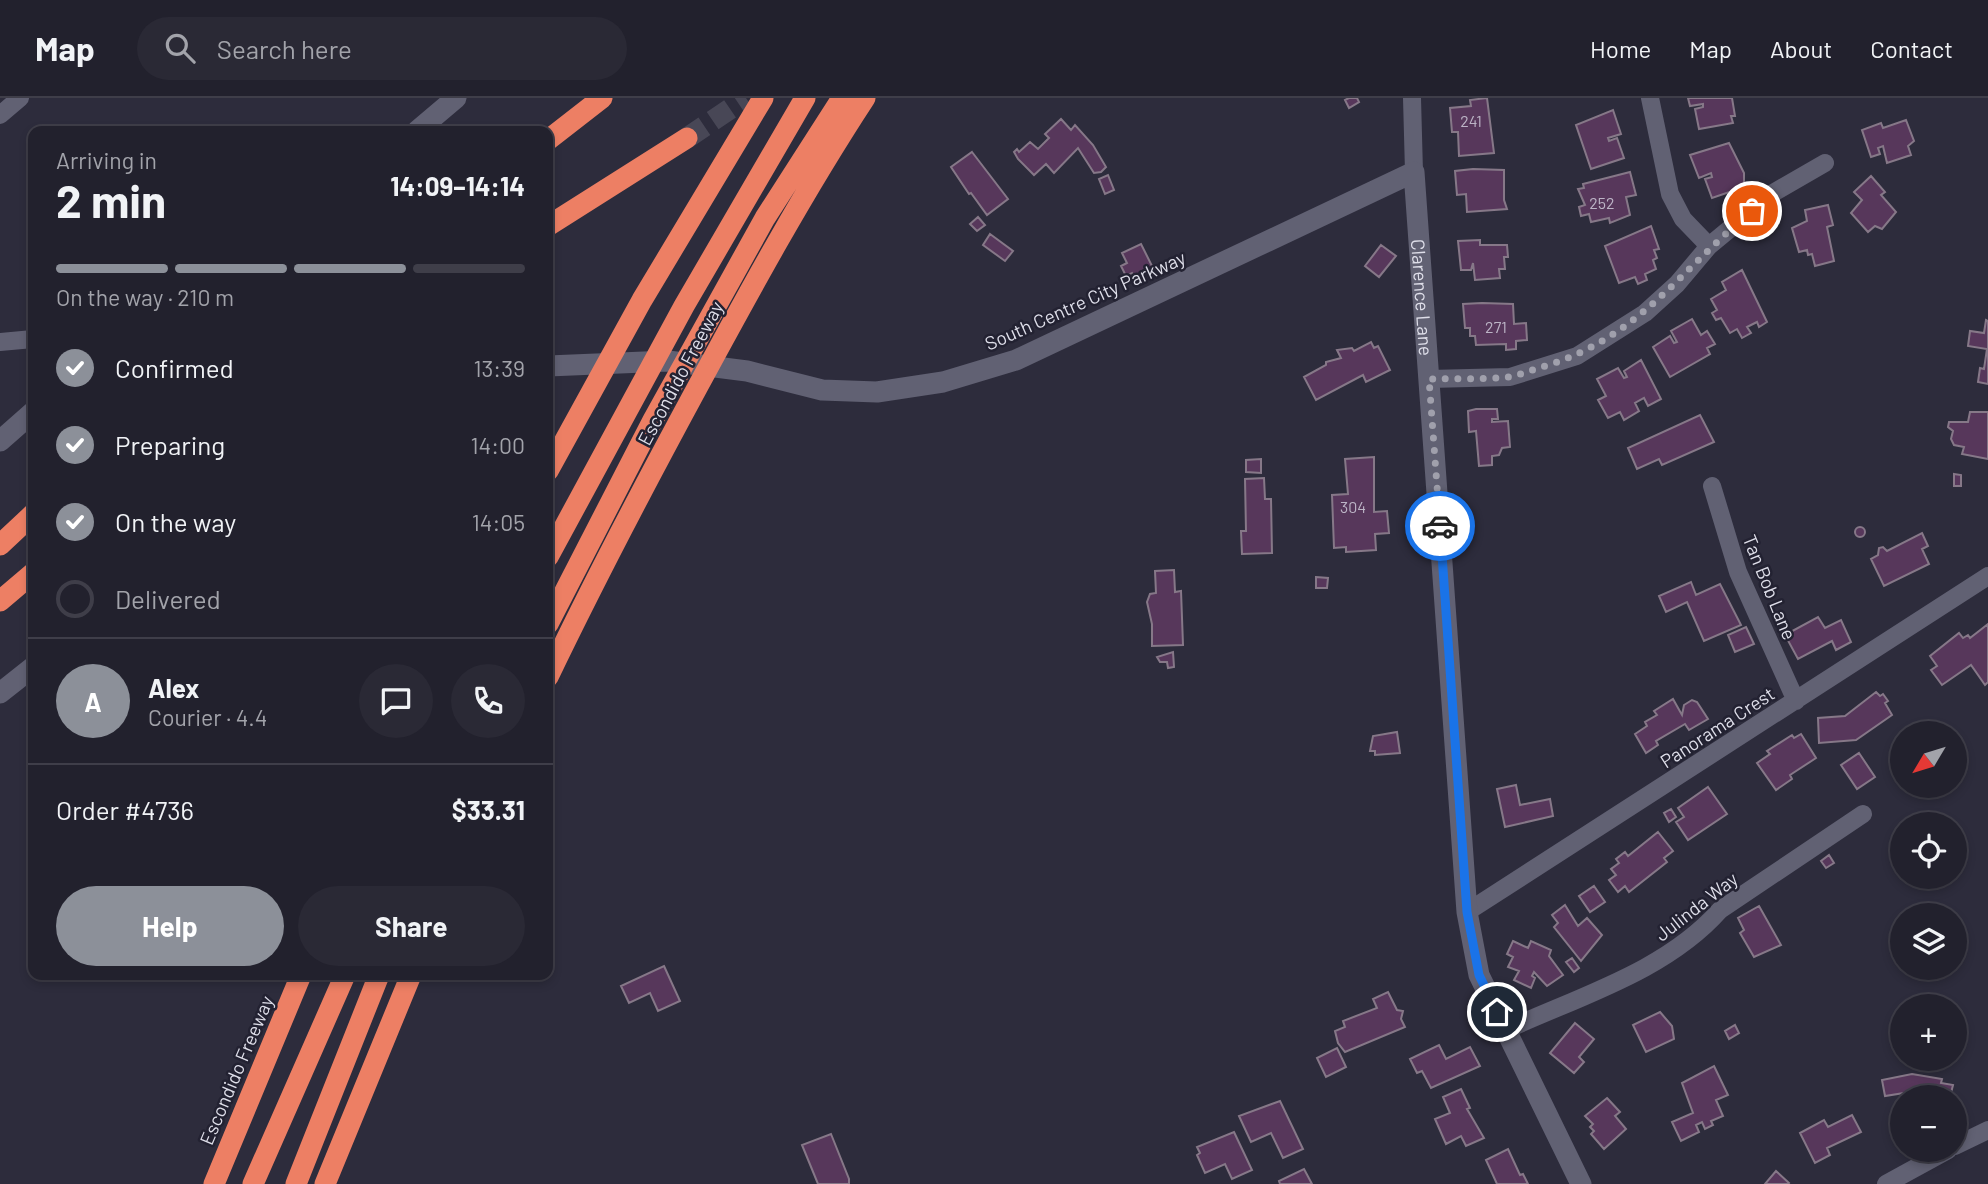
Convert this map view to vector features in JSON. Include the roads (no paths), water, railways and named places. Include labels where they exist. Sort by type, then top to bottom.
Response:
[{"type":"highway","points":[[553,136],[602,98]]},
{"type":"highway","points":[[553,462],[642,300],[763,98]]},
{"type":"highway","points":[[553,547],[684,306],[805,98]]},
{"type":"highway","points":[[553,614],[653,420],[765,218],[842,98]]},
{"type":"highway","name":"Escondido Freeway","points":[[553,667],[600,570],[732,322],[825,159],[865,98]]},
{"type":"highway","points":[[553,223],[687,138]]},
{"type":"highway","points":[[0,545],[28,519]]},
{"type":"highway","points":[[0,601],[28,577]]},
{"type":"highway","name":"Escondido Freeway","points":[[214,1184],[299,980]]},
{"type":"highway","points":[[253,1184],[343,980]]},
{"type":"highway","points":[[296,1184],[377,980]]},
{"type":"highway","points":[[325,1184],[409,980]]},
{"type":"street","points":[[0,115],[20,98]]},
{"type":"street","points":[[423,126],[456,98]]},
{"type":"street","name":"Clarence Lane","points":[[1412,98],[1414,172],[1467,912],[1479,975],[1581,1184]]},
{"type":"street","points":[[1650,98],[1670,194],[1683,219],[1710,246]]},
{"type":"street","points":[[1429,379],[1510,377],[1577,356],[1645,313],[1677,284],[1710,246],[1773,193],[1825,163]]},
{"type":"street","name":"South Centre City Parkway","points":[[553,366],[668,361],[747,370],[822,390],[877,392],[943,382],[1016,360],[1414,172]]},
{"type":"street","points":[[0,342],[28,340]]},
{"type":"street","points":[[0,441],[28,416]]},
{"type":"street","name":"Tan Bob Lane","points":[[1712,486],[1738,572],[1796,701]]},
{"type":"street","name":"Panorama Crest","points":[[1467,912],[1988,576]]},
{"type":"street","points":[[0,692],[28,671]]},
{"type":"street","name":"Julinda Way","points":[[1506,1030],[1671,955],[1701,931],[1720,910],[1863,814]]},
{"type":"street","points":[[1967,1140],[1988,1130]]},
{"type":"street","points":[[1886,1184],[1898,1174],[1923,1162]]},
{"type":"tunnel","points":[[687,138],[746,98]]}]
